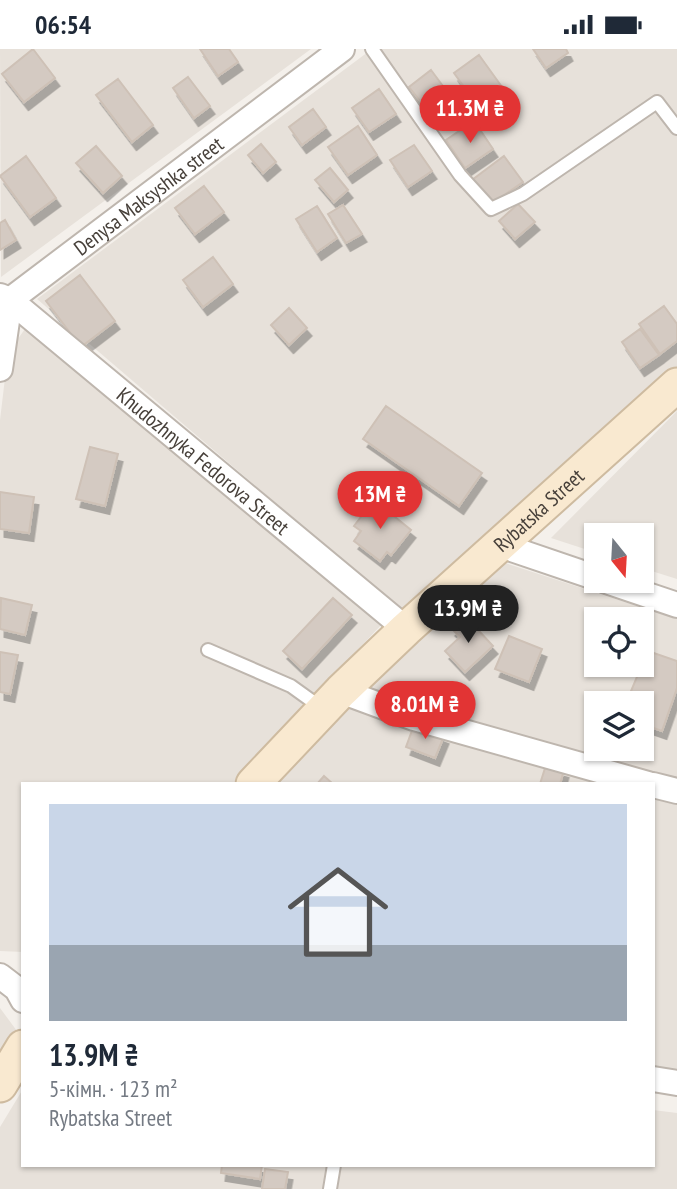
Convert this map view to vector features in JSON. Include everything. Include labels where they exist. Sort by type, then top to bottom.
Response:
[{"type":"street","name":"Denysa Maksyshka street","points":[[5,298],[342,49]]},
{"type":"street","points":[[0,369],[5,298]]},
{"type":"street","name":"Khudozhnyka Fedorova Street","points":[[5,298],[406,629]]},
{"type":"street","name":"Rybatska Street","points":[[255,782],[332,700],[406,629],[677,385]]},
{"type":"street","points":[[500,545],[584,574]]},
{"type":"street","points":[[642,593],[677,605]]},
{"type":"street","points":[[332,700],[414,718],[641,782]]},
{"type":"street","points":[[655,786],[677,791]]},
{"type":"street","points":[[0,976],[21,997]]},
{"type":"street","points":[[0,1084],[21,1050]]},
{"type":"street","points":[[655,1079],[677,1083]]},
{"type":"lane","points":[[372,49],[460,174],[491,209],[523,194],[657,102],[677,128]]},
{"type":"lane","points":[[208,650],[291,686],[332,700]]},
{"type":"lane","points":[[330,1189],[334,1167]]},
{"type":"shaded area","points":[[0,49],[311,49],[1,277]]},
{"type":"shaded area","points":[[372,49],[677,49],[677,379],[402,611],[37,299]]},
{"type":"shaded area","points":[[27,326],[383,623],[234,782],[21,782],[21,952],[0,951],[0,420],[8,353]]},
{"type":"shaded area","points":[[677,411],[677,579],[654,572],[654,523],[584,523],[584,549],[551,538]]},
{"type":"shaded area","points":[[499,561],[584,589],[584,593],[597,593],[640,607],[584,607],[584,677],[654,677],[654,612],[677,619],[677,1075],[655,1072],[655,782],[266,782]]},
{"type":"shaded area","points":[[0,1008],[17,1031],[0,1060]]},
{"type":"shaded area","points":[[21,1092],[21,1167],[655,1167],[655,1110],[677,1113],[677,1189],[0,1189],[0,1127]]},
{"type":"building","points":[[33,49],[55,78],[24,102],[2,74]]},
{"type":"building","points":[[200,49],[229,49],[238,62],[218,76]]},
{"type":"building","points":[[533,49],[566,49],[568,53],[546,68]]},
{"type":"building","points":[[479,55],[502,87],[477,105],[454,73]]},
{"type":"building","points":[[431,70],[457,105],[436,121],[409,87]]},
{"type":"building","points":[[188,77],[210,106],[194,118],[173,88]]},
{"type":"building","points":[[118,79],[153,125],[132,142],[96,95]]},
{"type":"building","points":[[379,89],[396,114],[369,132],[352,108]]},
{"type":"building","points":[[313,109],[326,127],[302,145],[289,127]]},
{"type":"building","points":[[474,121],[493,149],[465,168],[446,140]]},
{"type":"building","points":[[358,126],[377,155],[348,175],[328,147]]},
{"type":"building","points":[[261,144],[276,162],[263,173],[248,155]]},
{"type":"building","points":[[414,145],[432,171],[408,187],[390,160]]},
{"type":"building","points":[[96,146],[122,176],[103,193],[76,163]]},
{"type":"building","points":[[26,156],[56,198],[30,217],[0,176]]},
{"type":"building","points":[[504,156],[523,182],[490,205],[472,180]]},
{"type":"building","points":[[330,168],[348,190],[334,202],[315,180]]},
{"type":"building","points":[[204,186],[224,212],[195,234],[175,208]]},
{"type":"building","points":[[518,204],[535,222],[515,239],[499,221]]},
{"type":"building","points":[[343,205],[362,234],[346,243],[328,214]]},
{"type":"building","points":[[317,206],[337,238],[317,252],[296,219]]},
{"type":"building","points":[[5,220],[16,240],[0,250],[0,223]]},
{"type":"building","points":[[213,257],[233,284],[203,307],[183,280]]},
{"type":"building","points":[[80,275],[115,321],[81,347],[46,301]]},
{"type":"building","points":[[664,306],[677,324],[677,341],[660,354],[639,324]]},
{"type":"building","points":[[289,308],[307,328],[289,345],[271,325]]},
{"type":"building","points":[[640,329],[659,355],[640,368],[622,342]]},
{"type":"building","points":[[386,406],[482,473],[459,506],[363,439]]},
{"type":"building","points":[[90,447],[118,454],[105,506],[76,499]]},
{"type":"building","points":[[0,492],[34,497],[29,533],[0,529]]},
{"type":"building","points":[[374,500],[411,530],[391,555],[387,552],[380,561],[354,541],[361,531],[354,526]]},
{"type":"building","points":[[1,598],[32,605],[25,635],[0,629]]},
{"type":"building","points":[[333,598],[352,615],[302,669],[283,651]]},
{"type":"building","points":[[464,615],[493,646],[465,672],[445,651],[460,637],[451,628]]},
{"type":"building","points":[[509,636],[542,649],[529,682],[495,669]]},
{"type":"building","points":[[0,652],[18,655],[10,694],[0,692]]},
{"type":"building","points":[[654,653],[677,661],[677,688],[662,731],[654,728],[654,691],[631,691],[637,677],[654,677]]},
{"type":"building","points":[[414,725],[444,736],[435,758],[406,747]]},
{"type":"building","points":[[546,765],[564,770],[561,782],[541,782]]},
{"type":"building","points":[[324,776],[331,782],[319,782]]},
{"type":"building","points":[[222,1167],[262,1167],[260,1179],[221,1173]]},
{"type":"building","points":[[265,1169],[288,1172],[285,1189],[262,1189]]}]
